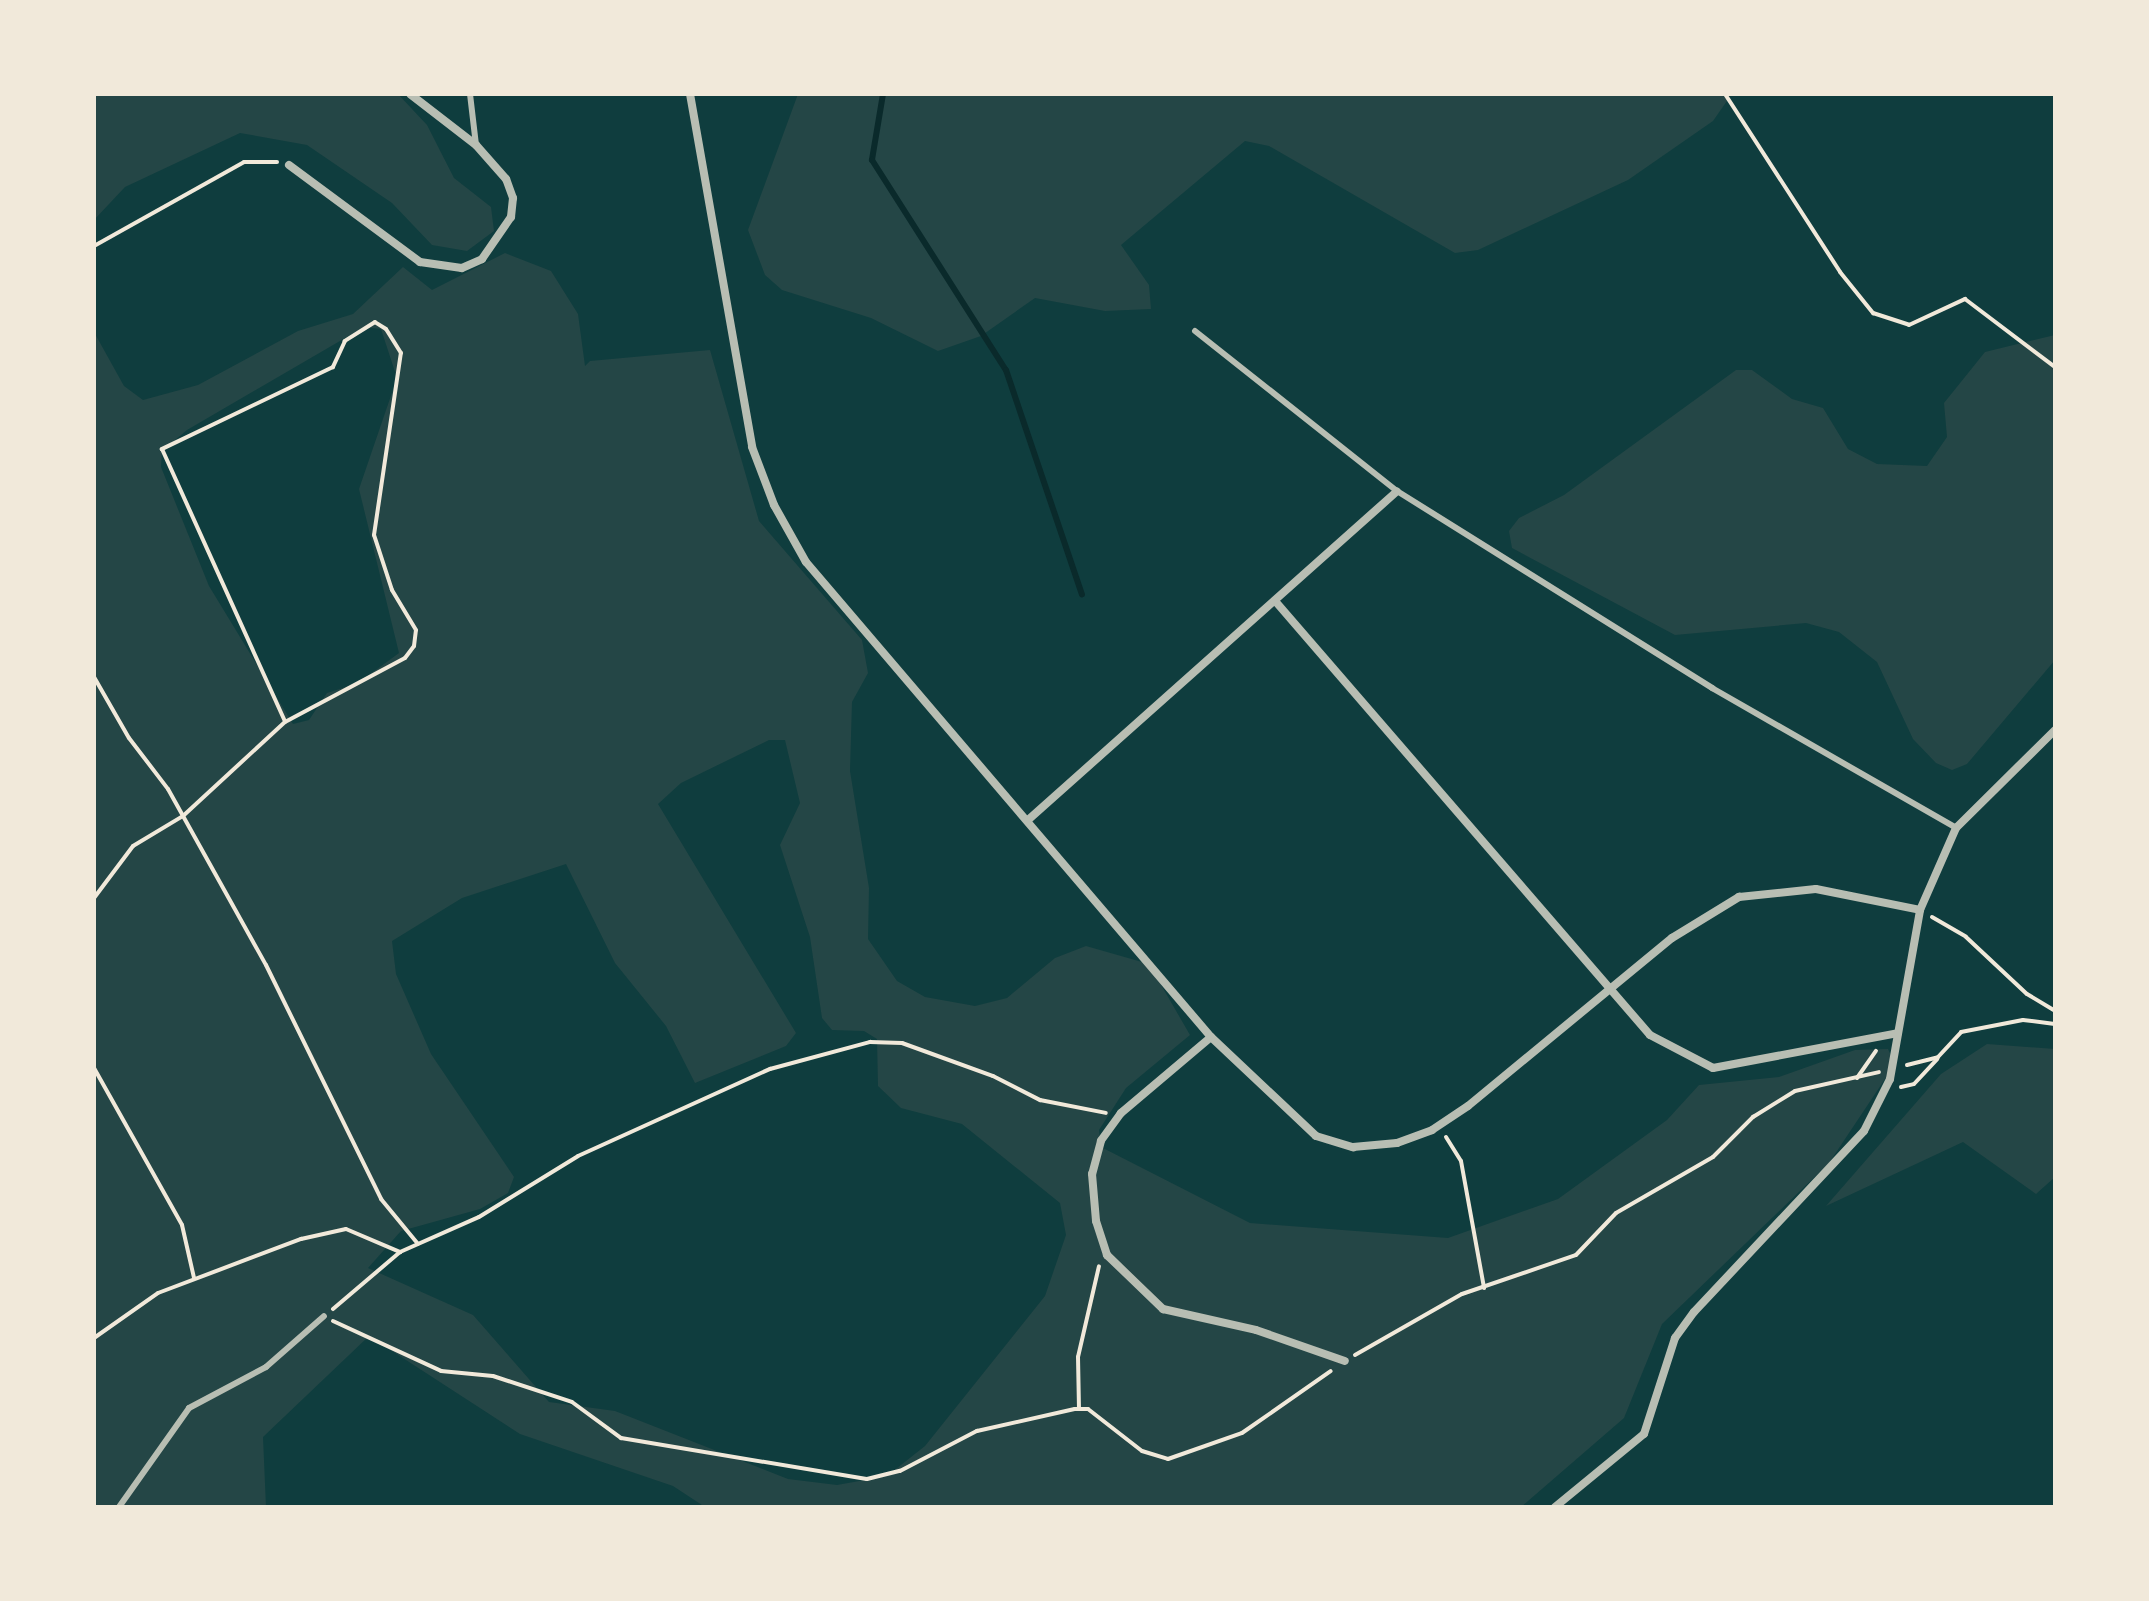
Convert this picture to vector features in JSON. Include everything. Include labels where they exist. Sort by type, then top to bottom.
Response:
[{"type":"street","points":[[289,165],[420,262],[462,268],[482,259],[511,217],[513,198],[506,179],[476,145],[410,94]]},
{"type":"street","points":[[690,94],[739,389],[752,447],[774,505],[806,562],[1211,1037],[1316,1136],[1353,1147],[1382,1144],[1439,1124],[1672,938],[1739,897],[1816,889],[1920,910]]},
{"type":"street","points":[[1028,820],[1397,491]]},
{"type":"street","points":[[1276,602],[1650,1035],[1713,1068],[1898,1033]]},
{"type":"street","points":[[1555,1507],[1644,1434],[1675,1338],[1864,1131],[1886,1092],[1920,910],[1956,828],[2055,730]]},
{"type":"street","points":[[1211,1037],[1121,1113],[1101,1141],[1092,1174],[1096,1221],[1107,1255],[1163,1309],[1256,1330],[1345,1361]]},
{"type":"lane","points":[[470,94],[476,145]]},
{"type":"lane","points":[[1195,331],[1397,491],[1712,688],[1956,828]]},
{"type":"lane","points":[[119,1507],[189,1408],[266,1367],[324,1316]]},
{"type":"path","points":[[1725,94],[1840,272],[1873,313],[1909,325],[1965,299],[2055,367]]},
{"type":"path","points":[[94,246],[244,162],[264,159],[289,165]]},
{"type":"path","points":[[94,898],[133,846],[183,816],[285,722],[405,658],[414,646],[416,630],[392,590],[374,535],[401,353],[386,329],[375,322],[345,341],[333,367],[162,449],[285,722]]},
{"type":"path","points":[[94,677],[183,816],[266,965],[381,1199],[418,1244]]},
{"type":"path","points":[[1920,910],[1966,937],[2027,994],[2055,1011]]},
{"type":"path","points":[[1886,1092],[1914,1084],[1961,1032],[2023,1020],[2055,1024]]},
{"type":"path","points":[[1857,1078],[1861,1066],[1898,1033]]},
{"type":"path","points":[[1121,1113],[1089,1112],[1040,1100],[993,1076],[902,1043],[870,1042],[770,1069],[578,1156],[479,1217],[400,1252],[324,1316],[441,1371],[493,1376],[572,1402],[621,1438],[821,1474],[880,1478],[977,1431],[1079,1409],[1088,1409],[1142,1451],[1168,1459],[1242,1433],[1345,1361],[1453,1299],[1576,1255],[1616,1213],[1713,1157],[1776,1101],[1795,1091],[1870,1075]]},
{"type":"path","points":[[1920,1061],[1938,1057]]},
{"type":"path","points":[[94,1068],[177,1216],[194,1278]]},
{"type":"path","points":[[1439,1124],[1461,1161],[1484,1288]]},
{"type":"path","points":[[94,1338],[158,1293],[301,1239],[346,1229],[400,1252]]},
{"type":"path","points":[[1079,1409],[1082,1332],[1098,1268],[1107,1255]]},
{"type":"shaded area","points":[[94,94],[398,94],[427,125],[454,178],[491,207],[494,231],[467,251],[432,245],[392,203],[307,145],[240,133],[125,187],[94,220]]},
{"type":"shaded area","points":[[798,94],[1729,94],[1729,98],[1713,121],[1628,180],[1478,250],[1455,253],[1269,146],[1245,141],[1121,245],[1149,285],[1151,309],[1105,311],[1035,298],[981,336],[938,351],[871,318],[782,290],[765,275],[748,230]]},
{"type":"shaded area","points":[[505,253],[551,271],[578,314],[585,366],[590,361],[710,350],[759,521],[862,640],[868,673],[852,702],[850,771],[869,888],[868,939],[897,981],[925,997],[975,1006],[1007,998],[1055,958],[1086,946],[1149,964],[1190,1035],[1126,1088],[1099,1130],[1101,1147],[1250,1223],[1448,1238],[1558,1199],[1667,1120],[1699,1085],[1779,1077],[1855,1050],[1888,1049],[1895,1064],[1829,1163],[1662,1324],[1624,1418],[1521,1507],[705,1507],[673,1486],[520,1434],[369,1336],[263,1437],[266,1507],[94,1507],[94,332],[124,386],[143,400],[198,385],[298,331],[353,314],[403,267],[432,290]],"holes":[[[364,327],[381,329],[397,378],[359,489],[399,653],[358,683],[327,693],[309,720],[293,724],[209,586],[161,467],[162,451],[187,430]],[[769,740],[785,740],[800,803],[780,845],[810,937],[822,1018],[832,1030],[864,1031],[877,1039],[878,1086],[901,1108],[962,1124],[1060,1203],[1066,1235],[1045,1296],[925,1446],[887,1476],[837,1485],[788,1479],[615,1411],[549,1402],[473,1315],[368,1268],[401,1231],[480,1209],[508,1193],[514,1177],[431,1054],[396,974],[392,941],[462,898],[566,864],[615,963],[666,1026],[695,1083],[786,1046],[796,1033],[658,804],[681,783]]]},
{"type":"shaded area","points":[[2055,335],[2055,660],[1967,764],[1952,770],[1936,763],[1913,739],[1877,662],[1839,632],[1806,623],[1675,635],[1512,548],[1509,531],[1519,518],[1564,495],[1736,370],[1752,370],[1792,399],[1823,408],[1848,449],[1877,464],[1927,466],[1947,437],[1944,403],[1985,352]]},
{"type":"shaded area","points":[[1987,1044],[2055,1049],[2055,1177],[2036,1194],[1963,1142],[1826,1206],[1941,1074]]},
{"type":"waterway","points":[[883,94],[872,160],[1006,370],[1082,594]]}]
